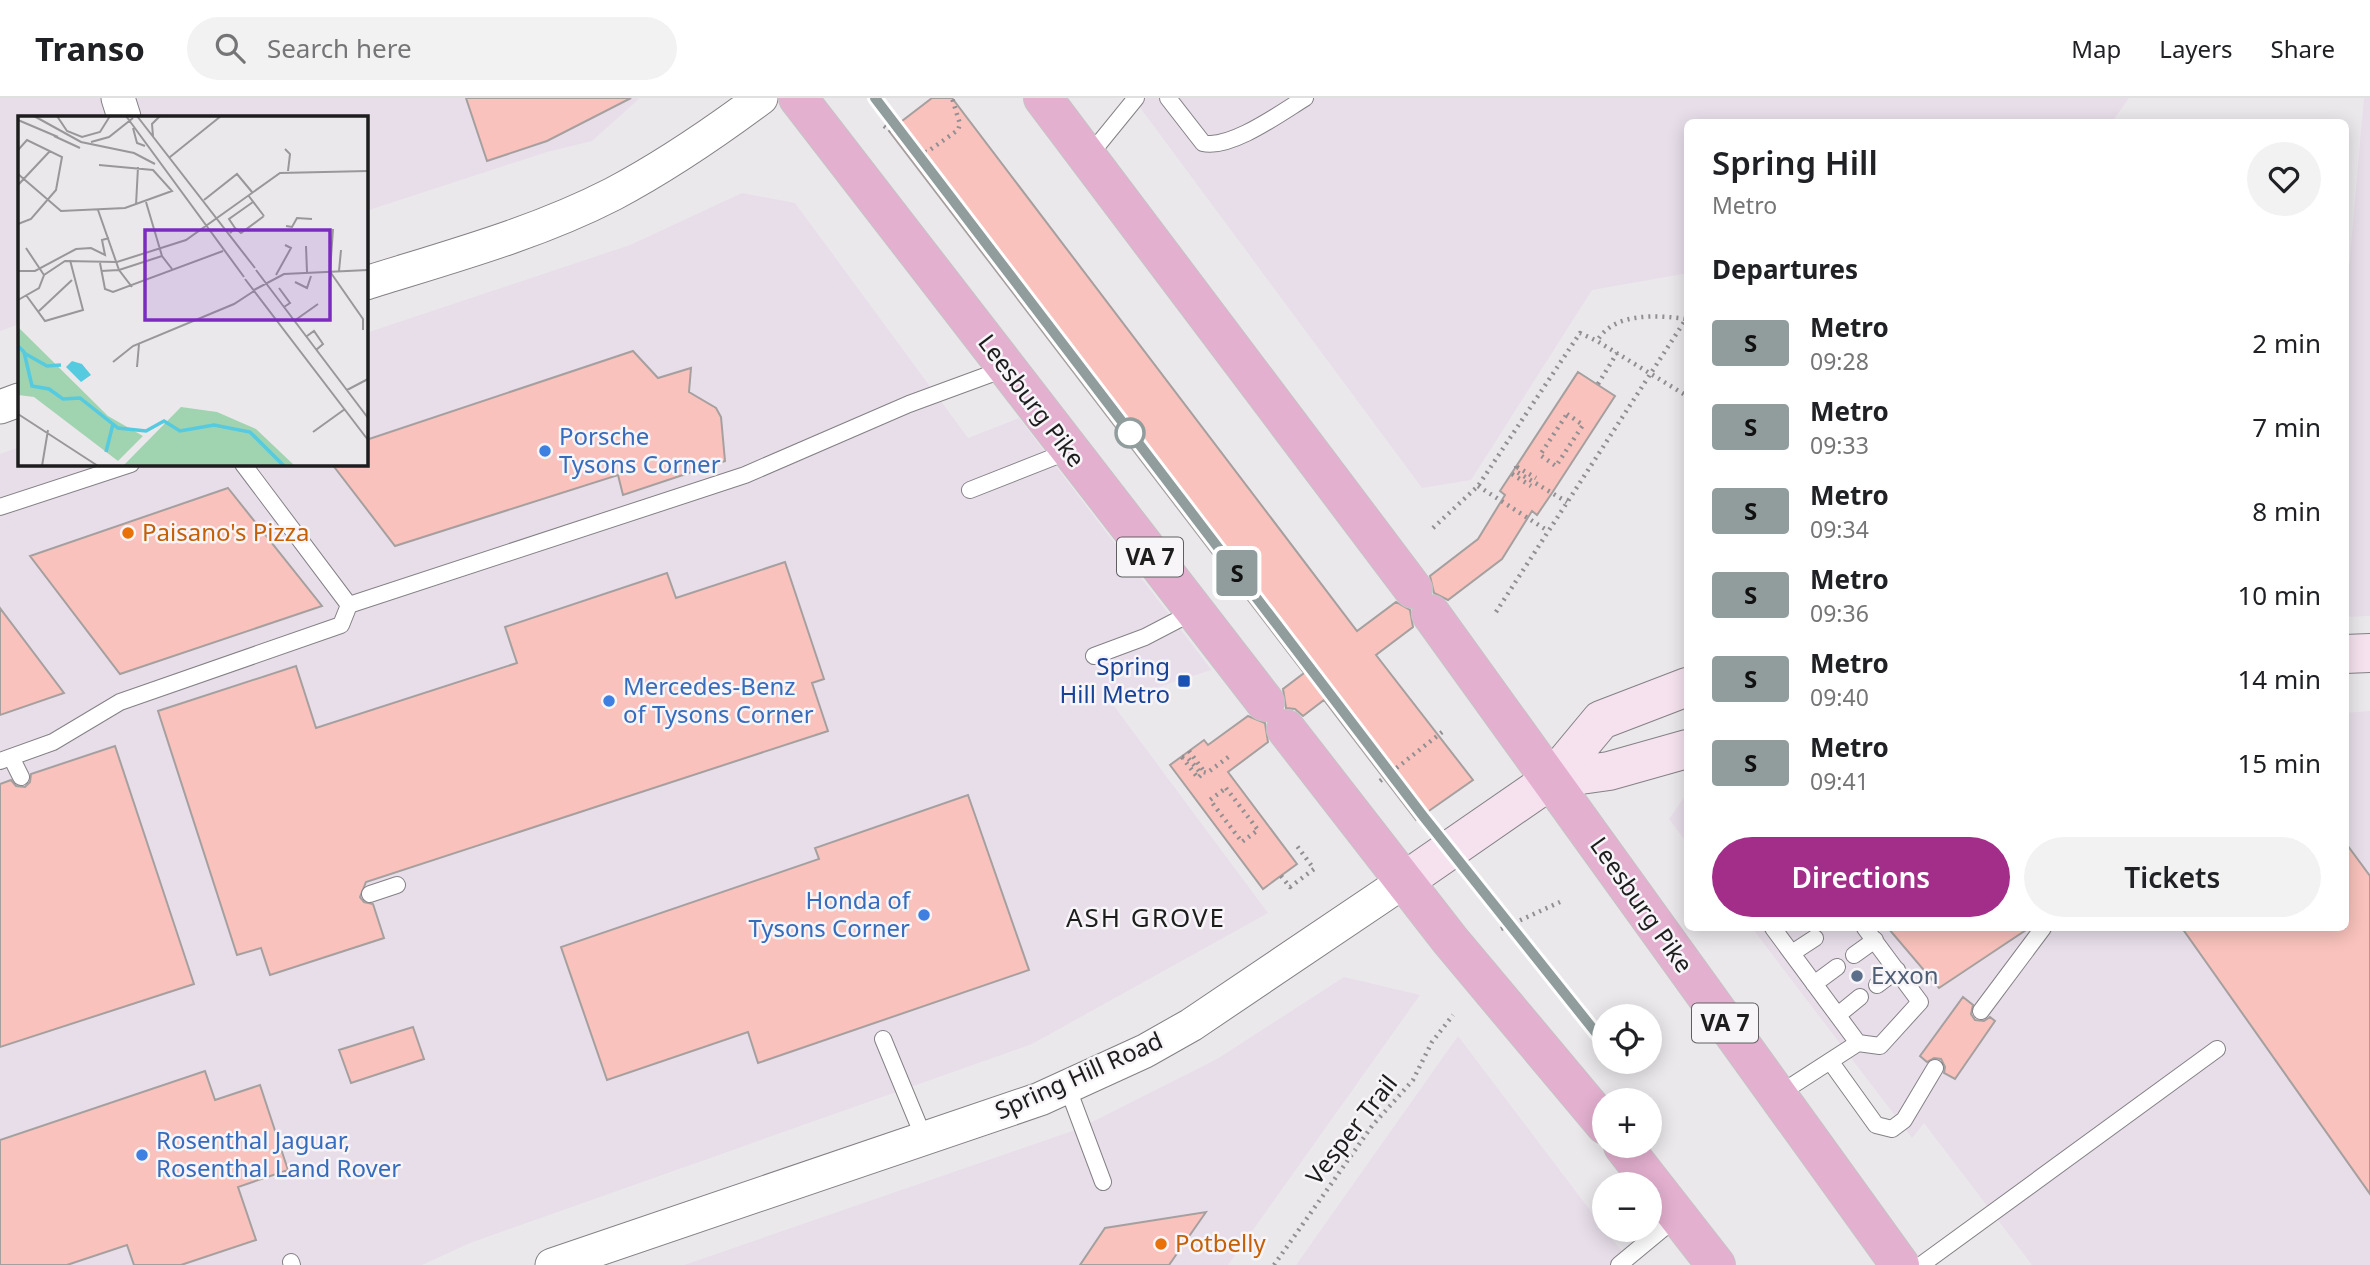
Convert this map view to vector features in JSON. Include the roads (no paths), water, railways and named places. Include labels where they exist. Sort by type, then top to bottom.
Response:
[{"type":"highway","name":"Leesburg Pike","points":[[799,98],[1193,612],[1406,880],[1450,940],[1592,1109]]},
{"type":"highway","name":"Leesburg Pike","points":[[1043,98],[1422,601],[1900,1265]]},
{"type":"highway","points":[[1632,1158],[1716,1265]]},
{"type":"main road","points":[[2349,654],[2370,652]]},
{"type":"main road","name":"Spring Hill Road","points":[[1406,880],[1552,779],[1601,720],[1684,688]]},
{"type":"main road","name":"Spring Hill Road","points":[[1552,779],[1609,771],[1684,750]]},
{"type":"street","points":[[118,98],[124,116]]},
{"type":"street","points":[[368,282],[525,232],[612,194],[706,138],[761,98]]},
{"type":"street","points":[[0,407],[18,400]]},
{"type":"street","name":"Spring Hill Road","points":[[552,1265],[924,1138],[1067,1086],[1145,1051],[1191,1025],[1406,880]]},
{"type":"lane","points":[[1088,157],[1136,98]]},
{"type":"lane","points":[[1168,98],[1203,143],[1212,145],[1231,140],[1305,98]]},
{"type":"lane","points":[[21,777],[6,759],[53,742],[120,702],[341,625],[349,605],[744,475],[909,404],[1007,368]]},
{"type":"lane","points":[[970,490],[1069,451]]},
{"type":"lane","points":[[0,507],[125,466]]},
{"type":"lane","points":[[245,466],[349,605]]},
{"type":"lane","points":[[1094,656],[1145,637],[1193,612]]},
{"type":"lane","points":[[370,894],[397,885]]},
{"type":"lane","points":[[1775,931],[1858,1043]]},
{"type":"lane","points":[[1981,1011],[2041,931]]},
{"type":"lane","points":[[1776,1096],[1858,1043],[1880,1045],[1920,1002],[1870,934],[1854,955]]},
{"type":"lane","points":[[1792,953],[1815,938]]},
{"type":"lane","points":[[1814,984],[1837,967]]},
{"type":"lane","points":[[1877,985],[1896,970]]},
{"type":"lane","points":[[1838,1015],[1860,997]]},
{"type":"lane","points":[[883,1039],[924,1138]]},
{"type":"lane","points":[[1921,1265],[2217,1049]]},
{"type":"lane","points":[[1830,1061],[1876,1125],[1892,1129],[1904,1120],[1935,1068]]},
{"type":"lane","points":[[1067,1086],[1103,1182]]},
{"type":"lane","points":[[1619,1265],[1678,1216]]},
{"type":"metro line","name":"S","points":[[875,98],[1423,816],[1592,1027]]},
{"type":"place","name":"Porsche Tysons Corner","points":[[545,451]]},
{"type":"place","name":"Paisano's Pizza","points":[[128,533]]},
{"type":"place","name":"Spring Hill Metro","points":[[1184,681]]},
{"type":"place","name":"Mercedes-Benz of Tysons Corner","points":[[609,701]]},
{"type":"place","name":"Honda of Tysons Corner","points":[[924,915]]},
{"type":"place","name":"Exxon","points":[[1857,976]]},
{"type":"place","name":"Rosenthal Jaguar, Rosenthal Land Rover","points":[[142,1155]]},
{"type":"place","name":"Potbelly","points":[[1161,1244]]},
{"type":"district","name":"ASH GROVE","points":[[1146,918]]}]
